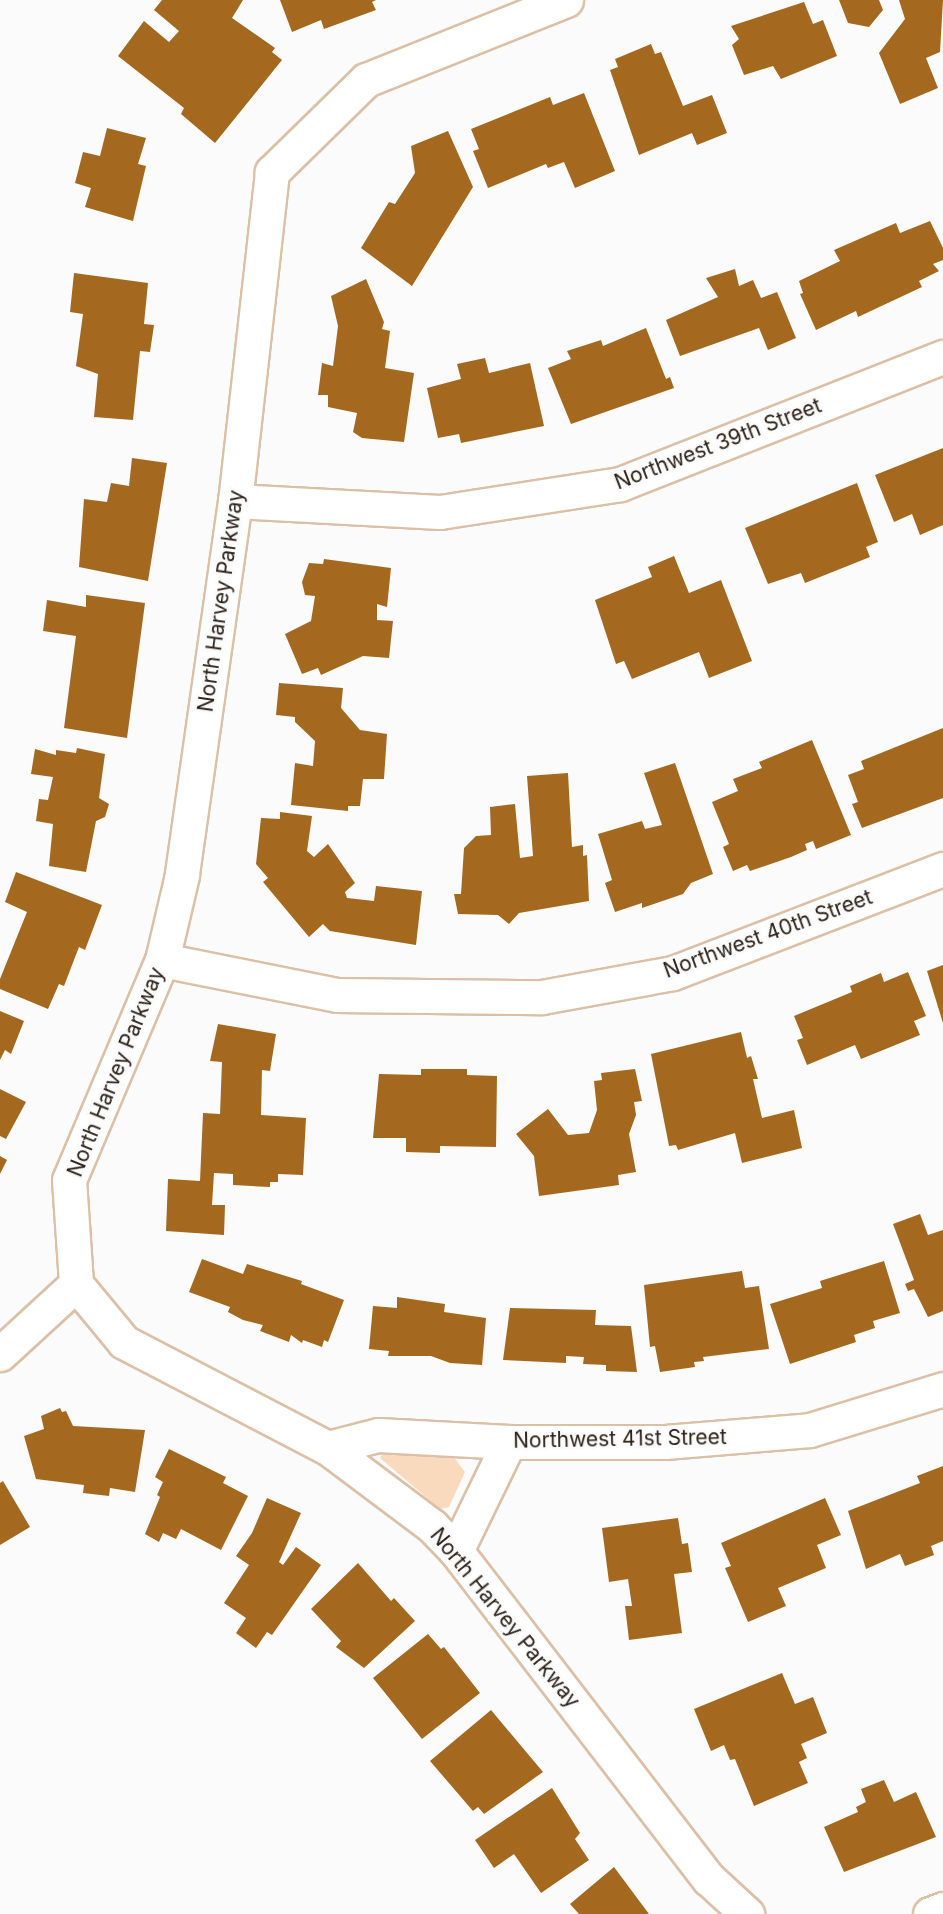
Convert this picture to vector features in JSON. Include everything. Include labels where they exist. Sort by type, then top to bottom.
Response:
[{"type":"street","name":"North Harvey Parkway","points":[[566,0],[366,80],[272,172],[235,501],[182,875],[162,960],[69,1180],[76,1284],[124,1342],[328,1448],[432,1526],[456,1551],[709,1879],[747,1914]]},
{"type":"street","name":"Northwest 39th Street","points":[[235,501],[440,512],[620,484],[943,357]]},
{"type":"street","name":"Northwest 40th Street","points":[[162,960],[337,995],[542,997],[673,973],[943,869]]},
{"type":"street","points":[[0,1354],[76,1284]]},
{"type":"street","name":"Northwest 41st Street","points":[[328,1448],[378,1435],[509,1442],[665,1442],[810,1430],[943,1389]]},
{"type":"street","points":[[456,1551],[509,1442]]},
{"type":"street","points":[[930,1914],[943,1909]]},
{"type":"shaded area","points":[[386,1449],[453,1456],[465,1472],[449,1507],[440,1509],[380,1458]]},
{"type":"building","points":[[162,0],[243,0],[232,18],[275,48],[272,52],[282,60],[215,143],[181,114],[184,108],[118,56],[144,21],[169,42],[179,31],[154,10]]},
{"type":"building","points":[[280,0],[376,0],[372,2],[376,10],[324,29],[321,20],[292,32]]},
{"type":"building","points":[[839,0],[879,0],[883,10],[869,27],[848,23]]},
{"type":"building","points":[[899,0],[943,0],[940,52],[926,58],[938,88],[900,104],[879,53],[905,19]]},
{"type":"building","points":[[804,2],[813,24],[823,20],[837,56],[781,79],[773,66],[744,75],[732,45],[739,39],[731,26]]},
{"type":"building","points":[[651,44],[655,54],[661,52],[683,106],[712,95],[727,133],[697,145],[692,133],[639,155],[610,70],[618,67],[615,59]]},
{"type":"building","points":[[584,93],[615,171],[575,188],[564,162],[548,168],[546,164],[488,188],[473,151],[479,149],[471,129],[550,97],[553,105]]},
{"type":"building","points":[[107,128],[146,138],[138,164],[146,166],[133,221],[85,207],[91,188],[75,183],[83,152],[100,156]]},
{"type":"building","points":[[448,131],[473,187],[412,286],[361,248],[389,202],[395,204],[415,173],[411,146]]},
{"type":"building","points":[[930,221],[943,248],[943,260],[933,264],[939,271],[919,281],[922,287],[858,317],[856,311],[816,330],[800,294],[803,293],[799,281],[840,261],[834,250],[896,223],[900,233]]},
{"type":"building","points":[[735,269],[739,286],[753,280],[761,298],[777,292],[796,338],[768,350],[759,328],[680,356],[666,320],[718,297],[706,278]]},
{"type":"building","points":[[74,273],[148,283],[144,324],[154,325],[150,352],[140,351],[133,420],[94,417],[98,374],[76,366],[83,314],[70,312]]},
{"type":"building","points":[[366,279],[384,322],[382,329],[390,331],[385,368],[414,373],[404,442],[362,438],[353,432],[357,413],[328,407],[328,395],[318,395],[322,363],[333,366],[338,326],[331,296]]},
{"type":"building","points":[[646,328],[666,379],[670,377],[674,388],[571,424],[548,368],[571,359],[567,351],[601,340],[603,346]]},
{"type":"building","points":[[485,358],[489,373],[530,363],[544,426],[461,443],[459,434],[438,438],[427,388],[461,379],[457,364]]},
{"type":"building","points":[[943,448],[943,525],[920,535],[912,514],[894,522],[875,475]]},
{"type":"building","points":[[132,458],[167,463],[148,581],[79,567],[84,499],[107,502],[111,483],[129,486]]},
{"type":"building","points":[[857,483],[878,542],[866,547],[870,557],[805,583],[801,573],[768,584],[745,528]]},
{"type":"building","points":[[674,556],[689,593],[721,580],[752,661],[709,678],[699,652],[632,679],[624,661],[616,664],[595,600],[652,577],[648,567]]},
{"type":"building","points":[[324,559],[391,568],[387,607],[377,604],[377,620],[393,621],[389,658],[363,656],[321,675],[318,668],[302,674],[285,634],[311,621],[315,596],[305,595],[302,582],[309,563],[323,564]]},
{"type":"building","points":[[86,595],[145,603],[127,738],[64,728],[76,636],[43,631],[47,600],[86,607]]},
{"type":"building","points":[[279,683],[343,688],[341,708],[360,730],[387,734],[384,779],[363,779],[360,806],[348,806],[348,811],[291,805],[295,763],[313,766],[315,741],[295,722],[295,717],[276,715]]},
{"type":"building","points":[[943,728],[943,798],[862,828],[852,804],[858,802],[848,775],[864,769],[861,761]]},
{"type":"building","points":[[812,740],[851,835],[816,849],[813,841],[805,844],[807,850],[791,857],[750,871],[747,865],[733,871],[723,847],[729,844],[712,802],[738,791],[733,779],[762,768],[759,762]]},
{"type":"building","points":[[77,748],[105,754],[99,798],[109,804],[105,817],[96,821],[86,872],[49,866],[53,824],[36,821],[39,799],[48,800],[53,777],[31,774],[35,749],[56,755],[56,750],[76,753]]},
{"type":"building","points":[[675,763],[713,874],[691,883],[683,894],[642,908],[642,903],[615,912],[605,883],[612,880],[598,834],[642,821],[645,829],[662,825],[644,773]]},
{"type":"building","points":[[568,773],[572,847],[583,845],[583,856],[587,855],[589,901],[519,913],[509,924],[498,915],[458,914],[454,894],[461,894],[464,848],[476,836],[491,835],[490,807],[515,804],[520,858],[533,856],[527,776]]},
{"type":"building","points":[[280,812],[312,816],[307,851],[314,857],[328,844],[355,883],[345,892],[347,898],[374,901],[376,886],[422,891],[416,945],[330,931],[323,924],[309,937],[263,882],[268,878],[256,864],[261,818],[280,819]]},
{"type":"building","points":[[16,872],[102,905],[85,950],[79,947],[64,986],[59,984],[48,1009],[0,989],[0,979],[27,912],[5,902]]},
{"type":"building","points":[[943,965],[943,1023],[927,971]]},
{"type":"building","points":[[908,972],[926,1016],[914,1021],[920,1035],[861,1059],[855,1045],[807,1065],[797,1040],[803,1038],[794,1016],[852,992],[850,986],[881,973],[884,982]]},
{"type":"building","points":[[0,1011],[24,1021],[11,1054],[5,1050],[0,1060]]},
{"type":"building","points":[[218,1024],[276,1034],[270,1071],[262,1070],[261,1115],[306,1118],[303,1175],[278,1174],[278,1182],[270,1182],[270,1187],[233,1185],[233,1174],[214,1173],[212,1205],[225,1205],[224,1235],[166,1231],[168,1179],[200,1181],[203,1113],[220,1114],[222,1062],[210,1061]]},
{"type":"building","points":[[741,1032],[747,1058],[751,1056],[758,1079],[753,1079],[762,1118],[794,1110],[802,1148],[742,1163],[735,1133],[678,1150],[676,1145],[669,1146],[651,1054]]},
{"type":"building","points":[[421,1069],[467,1069],[467,1075],[497,1076],[496,1147],[440,1146],[440,1153],[406,1152],[406,1138],[373,1138],[379,1074],[421,1075]]},
{"type":"building","points":[[635,1069],[642,1101],[634,1102],[636,1115],[629,1134],[636,1172],[618,1175],[619,1185],[539,1196],[534,1156],[516,1134],[548,1109],[568,1135],[589,1133],[597,1110],[594,1081],[602,1080],[601,1073]]},
{"type":"building","points":[[0,1089],[26,1102],[6,1139],[0,1136]]},
{"type":"building","points":[[0,1156],[7,1160],[0,1174]]},
{"type":"building","points":[[920,1214],[928,1235],[943,1230],[943,1311],[928,1317],[914,1289],[908,1291],[905,1284],[914,1280],[893,1224]]},
{"type":"building","points":[[202,1259],[243,1274],[247,1264],[302,1281],[301,1284],[344,1300],[328,1342],[324,1340],[322,1347],[303,1340],[302,1343],[291,1335],[289,1342],[260,1331],[263,1325],[243,1320],[228,1312],[230,1307],[189,1292]]},
{"type":"building","points":[[884,1261],[900,1313],[873,1321],[875,1328],[854,1335],[856,1342],[790,1364],[770,1304],[822,1288],[820,1281]]},
{"type":"building","points":[[742,1271],[745,1288],[759,1286],[769,1349],[703,1357],[704,1361],[694,1362],[695,1367],[660,1372],[655,1346],[650,1347],[644,1285]]},
{"type":"building","points":[[397,1297],[445,1304],[444,1312],[486,1318],[482,1365],[450,1363],[431,1356],[388,1356],[389,1351],[369,1349],[373,1306],[397,1308]]},
{"type":"building","points":[[510,1308],[596,1310],[595,1325],[631,1326],[637,1372],[606,1371],[606,1365],[583,1364],[584,1357],[566,1356],[566,1363],[503,1360]]},
{"type":"building","points":[[60,1408],[62,1412],[66,1411],[73,1426],[145,1430],[135,1492],[110,1488],[109,1496],[83,1493],[84,1485],[36,1479],[24,1436],[44,1429],[41,1416]]},
{"type":"building","points":[[169,1449],[226,1477],[223,1483],[248,1496],[221,1550],[181,1529],[176,1539],[163,1533],[159,1542],[145,1534],[160,1497],[157,1495],[163,1482],[155,1477]]},
{"type":"building","points":[[943,1466],[943,1541],[931,1546],[934,1555],[905,1566],[900,1554],[866,1569],[848,1511],[920,1483],[917,1476]]},
{"type":"building","points":[[3,1481],[30,1527],[0,1545],[0,1483]]},
{"type":"building","points":[[267,1498],[301,1513],[279,1562],[283,1565],[296,1547],[321,1565],[272,1635],[267,1632],[256,1648],[236,1633],[246,1618],[224,1603],[249,1565],[236,1556],[252,1533]]},
{"type":"building","points":[[825,1498],[841,1535],[817,1545],[826,1568],[778,1588],[786,1606],[748,1622],[725,1568],[731,1566],[721,1543]]},
{"type":"building","points":[[678,1518],[682,1544],[688,1543],[692,1572],[674,1574],[682,1633],[629,1640],[625,1606],[632,1606],[628,1579],[609,1582],[602,1528]]},
{"type":"building","points":[[358,1563],[391,1601],[394,1598],[415,1621],[364,1668],[336,1647],[341,1641],[311,1609]]},
{"type":"building","points":[[428,1634],[441,1649],[444,1647],[480,1693],[422,1739],[373,1678]]},
{"type":"building","points":[[782,1673],[795,1704],[813,1697],[827,1733],[801,1744],[807,1758],[799,1762],[808,1783],[754,1806],[735,1759],[730,1760],[724,1745],[711,1751],[694,1709]]},
{"type":"building","points":[[491,1710],[543,1772],[484,1814],[478,1807],[473,1811],[430,1761]]},
{"type":"building","points":[[884,1780],[894,1802],[916,1792],[936,1837],[844,1872],[824,1827],[858,1812],[856,1807],[866,1802],[861,1789]]},
{"type":"building","points":[[552,1788],[580,1833],[575,1839],[589,1860],[541,1893],[514,1854],[494,1868],[475,1840]]},
{"type":"building","points":[[614,1867],[649,1914],[579,1914],[570,1904]]}]
